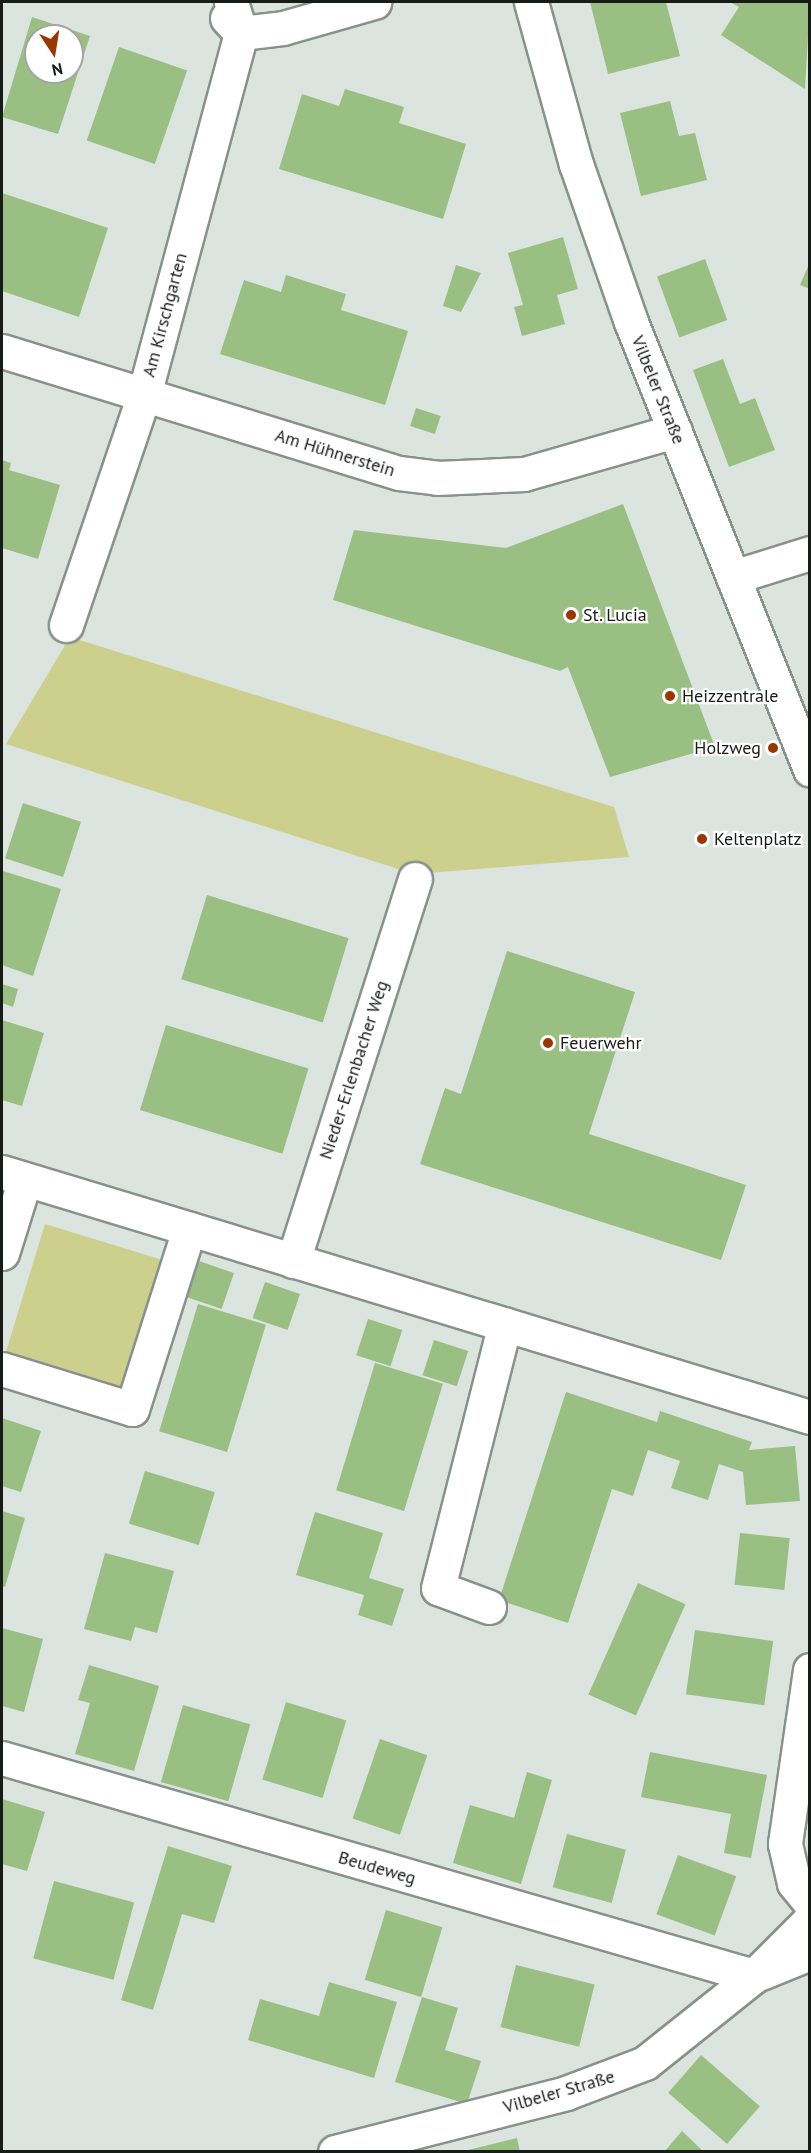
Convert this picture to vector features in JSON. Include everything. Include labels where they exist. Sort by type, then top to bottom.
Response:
[{"type":"street","points":[[211,2],[241,33]]},
{"type":"street","points":[[231,2],[241,33]]},
{"type":"street","points":[[241,33],[283,28],[374,2]]},
{"type":"street","name":"Vilbeler Straße","points":[[531,2],[587,195],[675,431],[810,770]]},
{"type":"street","name":"Am Kirschgarten","points":[[66,625],[144,394],[241,33]]},
{"type":"street","name":"Am Hühnerstein","points":[[2,351],[399,473],[437,478],[524,474],[675,431]]},
{"type":"street","points":[[733,577],[810,553]]},
{"type":"street","name":"Nieder-Erlenbacher Weg","points":[[294,1261],[415,879]]},
{"type":"street","points":[[2,1253],[13,1175],[810,1417]]},
{"type":"street","points":[[2,1369],[132,1409],[189,1229]]},
{"type":"street","points":[[489,1607],[438,1588],[505,1324]]},
{"type":"street","points":[[810,1670],[785,1844],[794,1883],[810,1903]]},
{"type":"street","name":"Beudeweg","points":[[2,1758],[754,1976]]},
{"type":"street","name":"Vilbeler Straße","points":[[335,2151],[608,2080],[684,2036],[754,1976],[810,1920]]},
{"type":"street","name":"Vilbeler Straße","points":[[754,1976],[810,1953]]},
{"type":"green space","points":[[70,637],[614,807],[629,857],[414,874],[6,744]]},
{"type":"green space","points":[[45,1224],[163,1260],[124,1387],[6,1351]]},
{"type":"building","points":[[590,2],[666,2],[680,56],[608,74]]},
{"type":"building","points":[[730,2],[810,2],[805,89],[721,35],[739,7]]},
{"type":"building","points":[[32,17],[53,24],[30,24]]},
{"type":"building","points":[[84,34],[90,36],[84,54]]},
{"type":"building","points":[[24,44],[24,84],[74,84],[58,134],[2,117]]},
{"type":"building","points":[[119,47],[187,70],[155,164],[87,141]]},
{"type":"building","points":[[345,89],[404,107],[399,123],[466,144],[443,219],[279,169],[302,94],[339,106]]},
{"type":"building","points":[[670,101],[679,136],[695,133],[707,180],[641,196],[620,113]]},
{"type":"building","points":[[2,193],[108,228],[79,317],[2,291]]},
{"type":"building","points":[[563,237],[578,289],[557,295],[565,324],[522,336],[514,307],[523,305],[508,253]]},
{"type":"building","points":[[705,259],[727,320],[679,338],[657,276]]},
{"type":"building","points":[[810,262],[810,289],[800,285]]},
{"type":"building","points":[[456,265],[481,273],[461,312],[443,306]]},
{"type":"building","points":[[286,275],[346,294],[341,310],[408,331],[385,405],[220,354],[244,280],[281,292]]},
{"type":"building","points":[[723,359],[740,404],[755,398],[775,450],[729,467],[693,370]]},
{"type":"building","points":[[416,408],[441,416],[435,434],[410,426]]},
{"type":"building","points":[[2,460],[11,463],[9,470],[60,485],[38,559],[2,548]]},
{"type":"building","points":[[623,504],[715,747],[610,777],[568,667],[560,671],[333,600],[354,530],[506,548]]},
{"type":"building","points":[[23,803],[81,822],[63,877],[5,858]]},
{"type":"building","points":[[3,871],[61,889],[33,976],[2,965]]},
{"type":"building","points":[[207,895],[349,938],[323,1022],[181,979]]},
{"type":"building","points":[[507,951],[635,992],[589,1134],[746,1185],[721,1260],[420,1164],[445,1088],[461,1094]]},
{"type":"building","points":[[2,984],[18,989],[13,1007],[2,1003]]},
{"type":"building","points":[[2,1020],[44,1033],[22,1106],[2,1100]]},
{"type":"building","points":[[166,1025],[308,1069],[282,1154],[140,1110]]},
{"type":"building","points":[[199,1261],[234,1273],[222,1309],[187,1297]]},
{"type":"building","points":[[265,1282],[300,1294],[288,1330],[253,1318]]},
{"type":"building","points":[[198,1304],[266,1325],[227,1452],[159,1431]]},
{"type":"building","points":[[368,1319],[402,1330],[390,1366],[356,1355]]},
{"type":"building","points":[[434,1340],[468,1351],[457,1386],[423,1375]]},
{"type":"building","points":[[375,1363],[443,1384],[404,1511],[336,1490]]},
{"type":"building","points":[[566,1392],[657,1422],[660,1411],[752,1442],[749,1450],[795,1446],[800,1501],[746,1505],[743,1472],[719,1464],[708,1500],[671,1488],[680,1461],[648,1450],[633,1496],[612,1489],[568,1623],[499,1600]]},
{"type":"building","points":[[2,1418],[41,1431],[21,1492],[2,1486]]},
{"type":"building","points":[[145,1471],[215,1492],[199,1545],[129,1524]]},
{"type":"building","points":[[2,1511],[25,1518],[5,1587],[2,1586]]},
{"type":"building","points":[[315,1512],[383,1533],[369,1578],[404,1589],[392,1626],[358,1615],[364,1595],[296,1575]]},
{"type":"building","points":[[740,1533],[790,1538],[784,1590],[735,1585]]},
{"type":"building","points":[[105,1553],[174,1571],[157,1633],[135,1627],[131,1641],[84,1629]]},
{"type":"building","points":[[638,1583],[686,1604],[636,1716],[588,1694]]},
{"type":"building","points":[[2,1628],[43,1639],[24,1712],[2,1706]]},
{"type":"building","points":[[695,1630],[773,1641],[764,1705],[686,1694]]},
{"type":"building","points":[[89,1665],[159,1686],[134,1771],[75,1754],[90,1703],[78,1700]]},
{"type":"building","points":[[286,1702],[346,1720],[323,1798],[262,1779]]},
{"type":"building","points":[[183,1705],[250,1724],[228,1801],[161,1782]]},
{"type":"building","points":[[380,1739],[427,1755],[400,1835],[353,1818]]},
{"type":"building","points":[[650,1752],[767,1775],[751,1858],[724,1853],[731,1814],[641,1797]]},
{"type":"building","points":[[527,1772],[552,1780],[521,1884],[453,1863],[470,1805],[514,1818]]},
{"type":"building","points":[[2,1799],[45,1812],[27,1871],[2,1864]]},
{"type":"building","points":[[567,1834],[626,1850],[612,1903],[553,1887]]},
{"type":"building","points":[[168,1846],[232,1866],[214,1923],[182,1914],[153,2010],[121,2000]]},
{"type":"building","points":[[678,1855],[736,1876],[715,1935],[656,1914]]},
{"type":"building","points":[[54,1881],[134,1902],[113,1980],[33,1958]]},
{"type":"building","points":[[386,1910],[442,1927],[421,1997],[365,1980]]},
{"type":"building","points":[[516,1965],[595,1985],[579,2047],[501,2027]]},
{"type":"building","points":[[329,1982],[397,2002],[374,2078],[248,2040],[260,1999],[319,2016]]},
{"type":"building","points":[[422,1997],[458,2008],[445,2050],[481,2061],[467,2104],[395,2082]]},
{"type":"building","points":[[701,2055],[760,2106],[727,2144],[668,2093]]},
{"type":"building","points":[[682,2131],[704,2152],[664,2152]]},
{"type":"building","points":[[517,2138],[520,2152],[464,2152],[464,2151]]},
{"type":"place","name":"St. Lucia","points":[[571,615]]},
{"type":"place","name":"Heizzentrale","points":[[670,696]]},
{"type":"place","name":"Holzweg","points":[[773,748]]},
{"type":"place","name":"Keltenplatz","points":[[702,839]]},
{"type":"place","name":"Feuerwehr","points":[[548,1043]]}]
